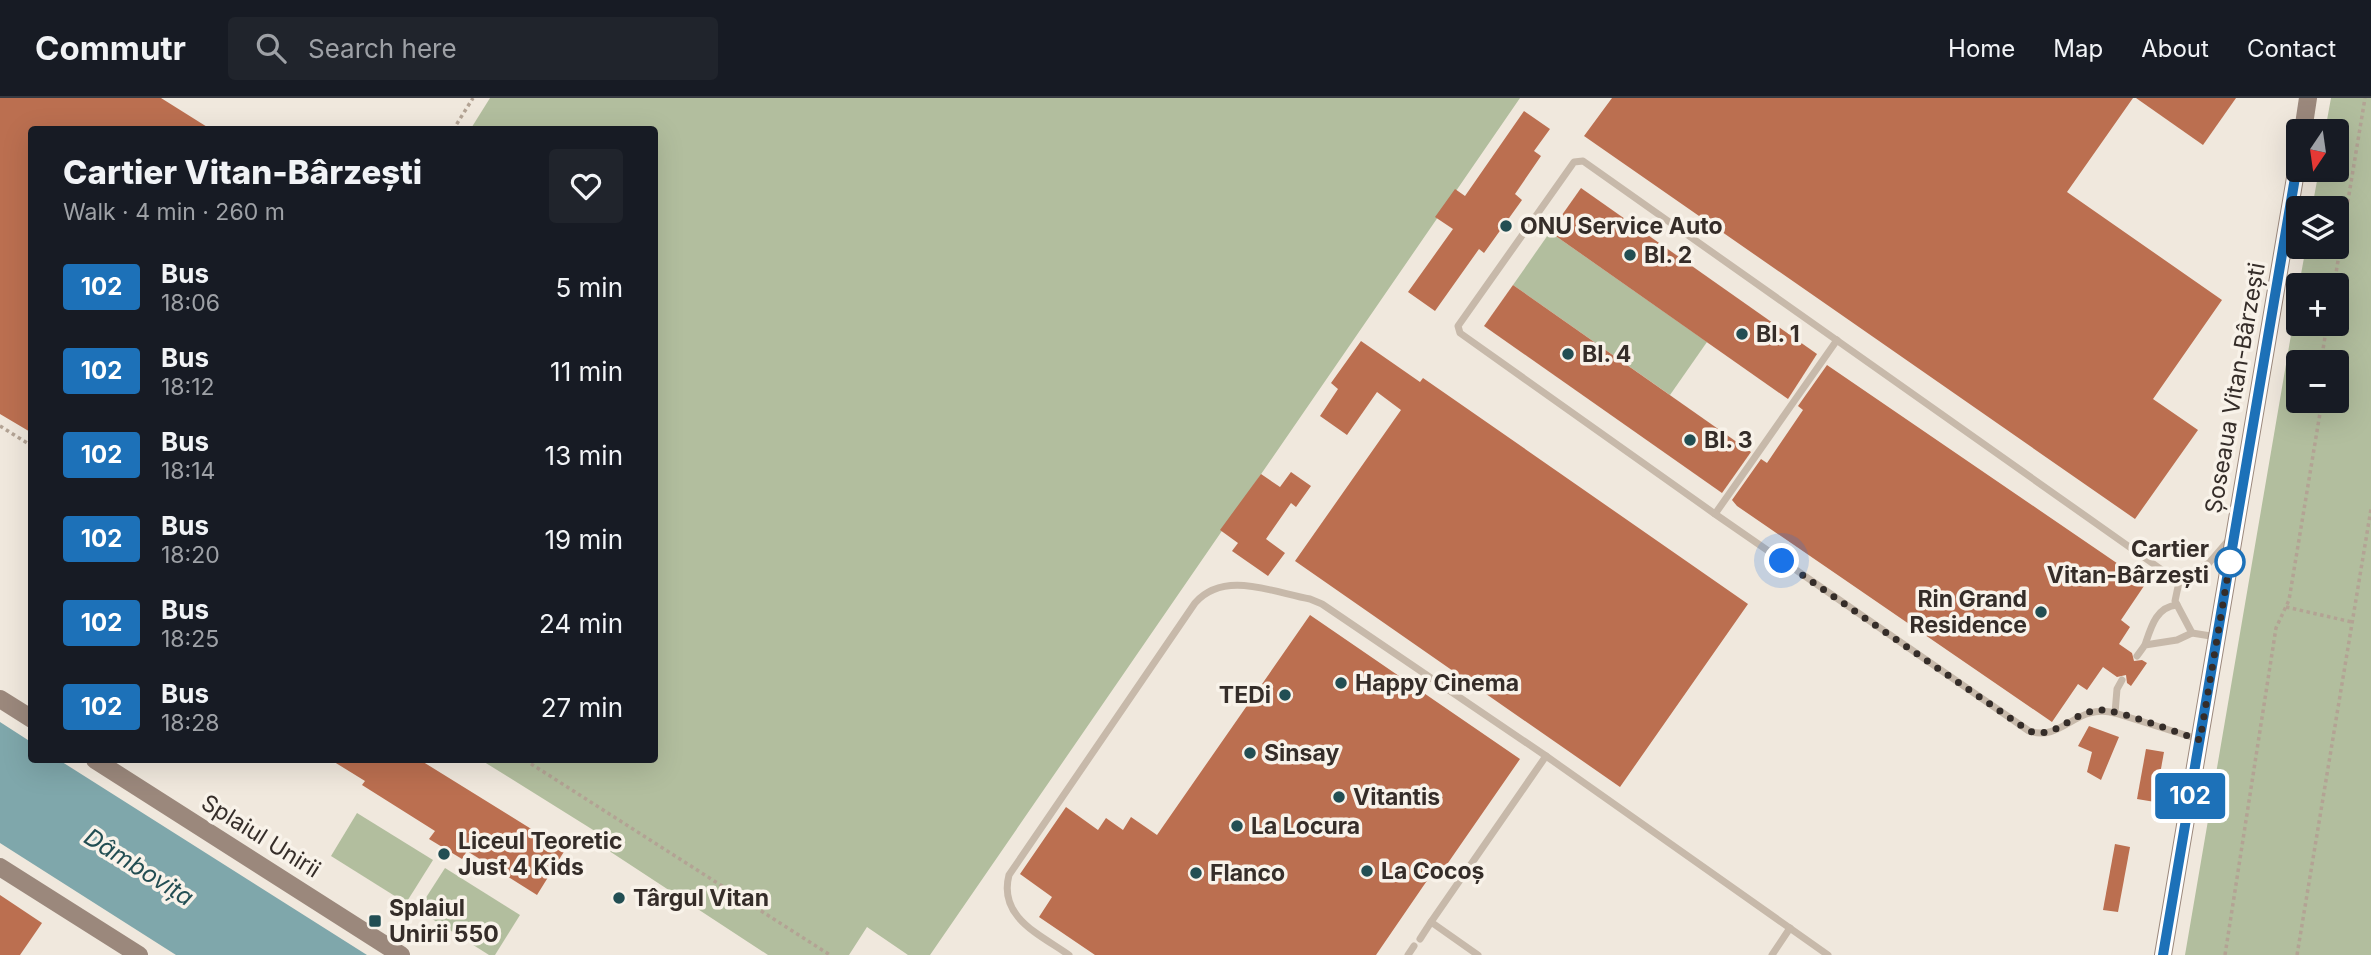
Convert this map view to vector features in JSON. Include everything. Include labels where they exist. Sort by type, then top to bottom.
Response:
[{"type":"main road","points":[[2304,119],[2308,98]]},
{"type":"main road","name":"Șoseaua Vitan-Bârzești","points":[[2163,955],[2294,182]]},
{"type":"main road","points":[[0,699],[28,716]]},
{"type":"main road","name":"Splaiul Unirii","points":[[99,763],[401,955]]},
{"type":"main road","points":[[0,867],[139,955]]},
{"type":"lane","points":[[2179,582],[1583,161],[1574,162],[1458,326],[1460,333],[1715,514],[2029,731],[2048,733],[2085,713],[2104,710],[2200,740]]},
{"type":"lane","points":[[1715,514],[1837,340]]},
{"type":"lane","points":[[2192,633],[2177,605],[2175,592],[2179,582],[2209,563],[2236,530]]},
{"type":"lane","points":[[1069,955],[1014,915],[1007,895],[1009,875],[1195,603],[1209,589],[1227,584],[1310,599],[1322,604],[1546,756],[1828,955]]},
{"type":"lane","points":[[2137,656],[2145,645],[2158,613],[2169,606],[2177,605]]},
{"type":"lane","points":[[2145,645],[2177,639],[2192,633],[2217,637]]},
{"type":"lane","points":[[2115,713],[2117,689],[2122,680]]},
{"type":"lane","points":[[1419,939],[1546,756]]},
{"type":"lane","points":[[1431,922],[1478,955]]},
{"type":"lane","points":[[1772,955],[1790,928]]},
{"type":"lane","points":[[1408,955],[1414,946]]},
{"type":"path","points":[[456,126],[473,98]]},
{"type":"path","points":[[2336,273],[2365,98]]},
{"type":"path","points":[[2225,955],[2276,628],[2286,607],[2320,413]]},
{"type":"path","points":[[0,426],[28,444]]},
{"type":"path","points":[[2297,955],[2371,509]]},
{"type":"path","points":[[2286,607],[2352,622]]},
{"type":"path","points":[[531,763],[830,955]]},
{"type":"green space","points":[[490,98],[1520,98],[930,955],[908,955],[867,927],[849,955],[768,955],[594,841],[598,833],[486,763],[658,763],[658,126],[472,126]]},
{"type":"green space","points":[[2331,98],[2371,98],[2371,955],[2185,955],[2286,364],[2286,413],[2349,413],[2349,350],[2288,350],[2291,336],[2349,336],[2349,273],[2301,273],[2304,259],[2349,259],[2349,196],[2314,196],[2317,182],[2349,182],[2349,119],[2327,119]]},
{"type":"green space","points":[[1550,232],[1707,342],[1670,395],[1513,285]]},
{"type":"green space","points":[[357,813],[433,860],[406,903],[331,856]]},
{"type":"green space","points":[[445,868],[520,915],[495,955],[489,955],[418,910]]},
{"type":"water","name":"Dâmbovița","points":[[0,722],[28,740],[28,763],[64,763],[367,955],[176,955],[0,843]]},
{"type":"building","points":[[0,98],[161,98],[206,126],[28,126],[28,431],[0,414]]},
{"type":"building","points":[[1612,98],[2133,98],[2067,192],[2222,300],[2153,399],[2198,430],[2135,519],[1584,136]]},
{"type":"building","points":[[2136,98],[2236,98],[2203,145]]},
{"type":"building","points":[[1524,111],[1550,129],[1534,151],[1541,156],[1515,194],[1522,200],[1484,253],[1479,249],[1435,311],[1408,292],[1453,229],[1435,217],[1455,189],[1465,196]]},
{"type":"building","points":[[1581,188],[1817,354],[1788,399],[1550,232]]},
{"type":"building","points":[[1513,285],[1751,452],[1722,493],[1484,326]]},
{"type":"building","points":[[1361,341],[1420,382],[1423,378],[1748,604],[1620,787],[1295,561],[1401,410],[1377,392],[1347,435],[1320,416],[1338,389],[1331,383]]},
{"type":"building","points":[[1827,365],[2146,583],[2121,620],[2130,627],[2119,644],[2132,653],[2134,661],[2142,660],[2147,663],[2131,686],[2127,683],[2126,675],[2117,677],[2103,667],[2087,690],[2078,684],[2052,722],[1737,506],[1732,500],[1761,459],[1767,463],[1803,410],[1798,406]]},
{"type":"building","points":[[1291,472],[1311,486],[1296,507],[1291,503],[1266,539],[1285,553],[1268,576],[1232,551],[1238,543],[1220,530],[1261,474],[1280,487]]},
{"type":"building","name":"Vitantis","points":[[1310,615],[1520,759],[1441,873],[1435,869],[1376,955],[1095,955],[1039,917],[1052,897],[1020,874],[1066,807],[1098,830],[1106,818],[1123,830],[1131,817],[1157,835]]},
{"type":"building","points":[[2089,726],[2119,737],[2101,780],[2087,772],[2092,752],[2078,746]]},
{"type":"building","points":[[2146,749],[2164,752],[2155,802],[2137,799]]},
{"type":"building","points":[[336,763],[425,763],[565,850],[537,895],[467,851],[462,859],[429,839],[435,831],[362,785],[365,781]]},
{"type":"building","points":[[2115,844],[2130,847],[2118,912],[2103,910]]},
{"type":"building","points":[[0,895],[42,923],[20,955],[0,955]]},
{"type":"bus line","name":"102","points":[[2163,955],[2294,182]]},
{"type":"place","name":"ONU Service Auto","points":[[1506,226]]},
{"type":"place","name":"Bl. 2","points":[[1630,255]]},
{"type":"place","name":"Bl. 1","points":[[1742,334]]},
{"type":"place","name":"Bl. 4","points":[[1568,354]]},
{"type":"place","name":"Bl. 3","points":[[1690,440]]},
{"type":"place","name":"Cartier Vitan-Bârzești","points":[[2230,562]]},
{"type":"place","name":"Rin Grand Residence","points":[[2041,612]]},
{"type":"place","name":"Happy Cinema","points":[[1341,683]]},
{"type":"place","name":"TEDi","points":[[1285,695]]},
{"type":"place","name":"Sinsay","points":[[1250,753]]},
{"type":"place","name":"Vitantis","points":[[1339,797]]},
{"type":"place","name":"La Locura","points":[[1237,826]]},
{"type":"place","name":"Liceul Teoretic Just 4 Kids","points":[[444,854]]},
{"type":"place","name":"La Cocoș","points":[[1367,871]]},
{"type":"place","name":"Flanco","points":[[1196,873]]},
{"type":"place","name":"Târgul Vitan","points":[[619,898]]},
{"type":"place","name":"Splaiul Unirii 550","points":[[375,921]]},
{"type":"route","points":[[1782,561],[2029,731],[2053,732],[2085,713],[2104,710],[2200,740],[2231,556],[2230,562]]}]
